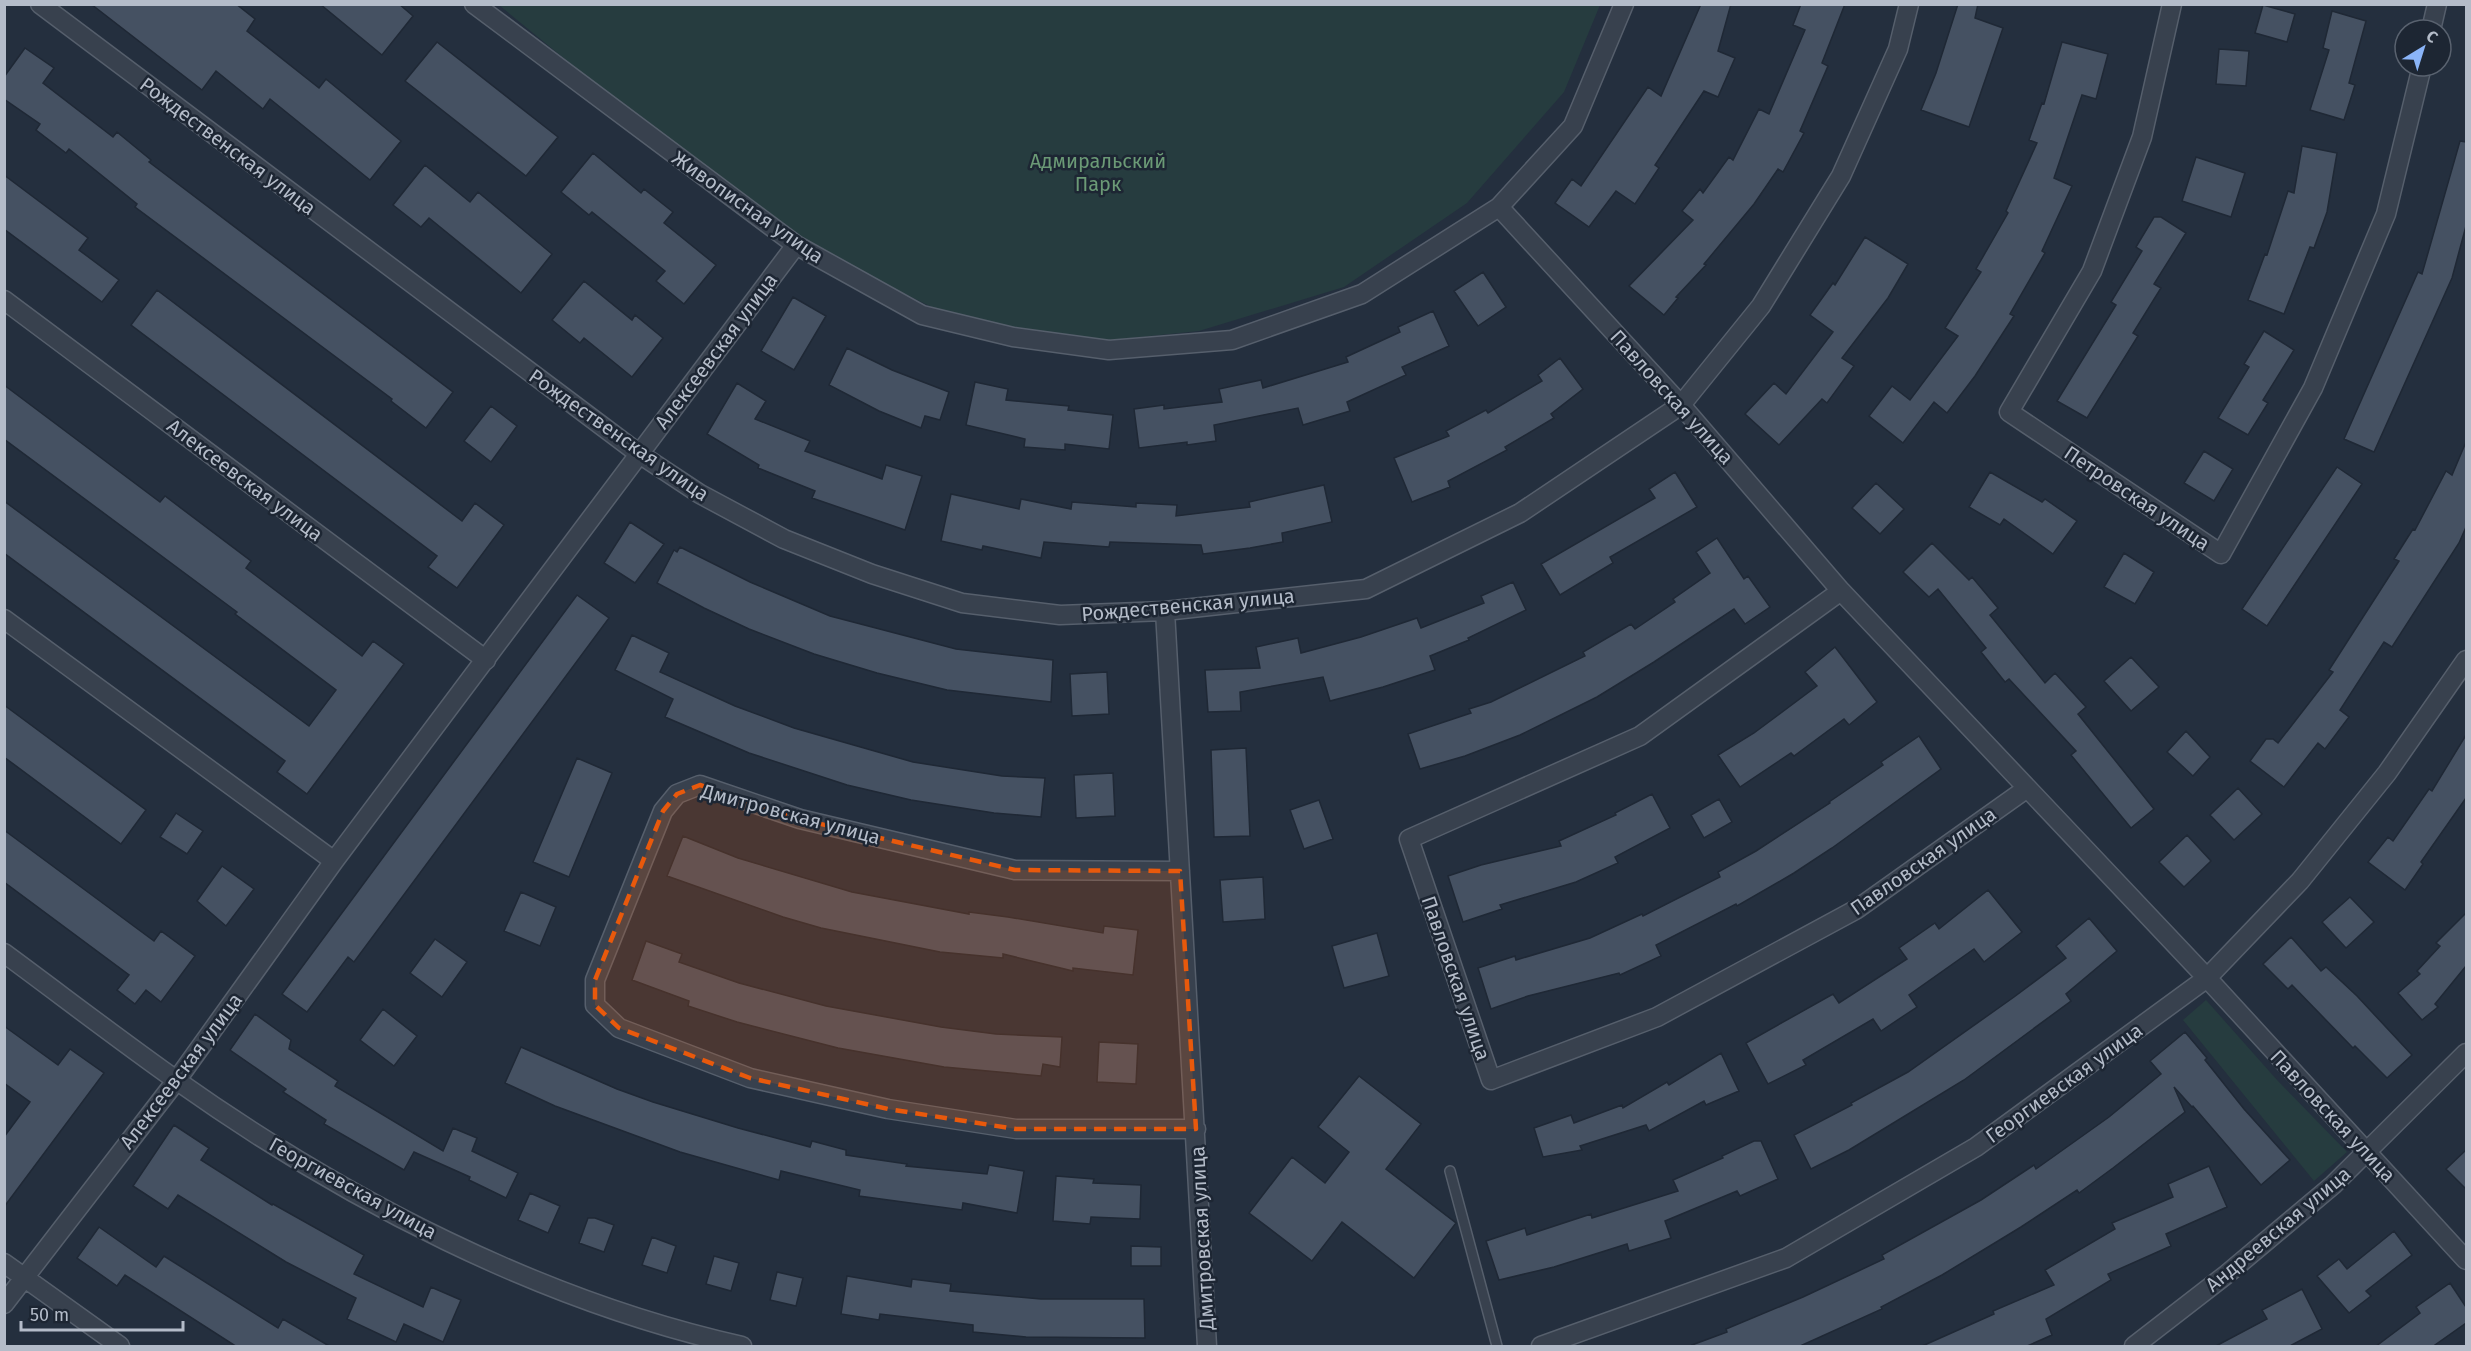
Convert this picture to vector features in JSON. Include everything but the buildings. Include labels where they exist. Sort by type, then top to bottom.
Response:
[{"type":"street","name":"Рождественская улица","points":[[40,4],[638,453],[700,494],[784,539],[872,574],[962,603],[1060,615],[1165,611],[1366,589],[1520,513],[1681,405],[1761,306],[1841,176],[1898,49],[1909,4]]},
{"type":"street","name":"Живописная улица","points":[[474,4],[796,245],[922,315],[1013,337],[1109,350],[1232,340],[1362,294],[1499,207],[1573,126],[1624,4]]},
{"type":"street","name":"Петровская улица","points":[[2172,4],[2142,137],[2091,271],[2009,412],[2221,554],[2313,388],[2386,214],[2419,78]]},
{"type":"street","name":"Павловская улица","points":[[1499,207],[1681,405],[1841,591],[2206,978],[2466,1260]]},
{"type":"street","name":"Алексеевская улица","points":[[4,1304],[176,1080],[334,861],[796,245]]},
{"type":"street","name":"Алексеевская улица","points":[[4,300],[486,660]]},
{"type":"street","name":"Павловская улица","points":[[1841,591],[1640,736],[1409,839],[1491,1080],[1657,1017],[1857,909],[2026,789]]},
{"type":"street","name":"Дмитровская улица","points":[[1165,611],[1207,1347]]},
{"type":"street","points":[[4,619],[334,861]]},
{"type":"street","name":"Георгиевская улица","points":[[1541,1347],[1786,1258],[1976,1147],[2206,978],[2300,881],[2387,773],[2466,660]]},
{"type":"street","name":"Дмитровская улица","points":[[1180,871],[1015,870],[800,819],[700,785],[677,794],[663,811],[595,980],[595,1005],[619,1028],[750,1078],[888,1109],[1016,1129],[1196,1129]]},
{"type":"street","name":"Георгиевская улица","points":[[4,953],[176,1080],[284,1151],[409,1222],[470,1253],[548,1287],[691,1335],[742,1347]]},
{"type":"street","name":"Андреевская улица","points":[[2134,1347],[2227,1274],[2333,1185],[2466,1053]]},
{"type":"street","points":[[4,1263],[120,1347]]},
{"type":"lane","points":[[1450,1171],[1497,1347]]},
{"type":"highlighted area","points":[[700,785],[800,819],[1015,870],[1180,871],[1196,1129],[1016,1129],[888,1109],[750,1078],[619,1028],[595,1005],[595,980],[663,811],[677,794]]},
{"type":"green space","name":"Адмиральский Парк","points":[[499,5],[1600,5],[1564,92],[1467,203],[1344,287],[1199,331],[1093,342],[948,315],[809,247],[594,83]]},
{"type":"green space","points":[[2206,1000],[2277,1080],[2347,1152],[2314,1181],[2183,1020]]}]
